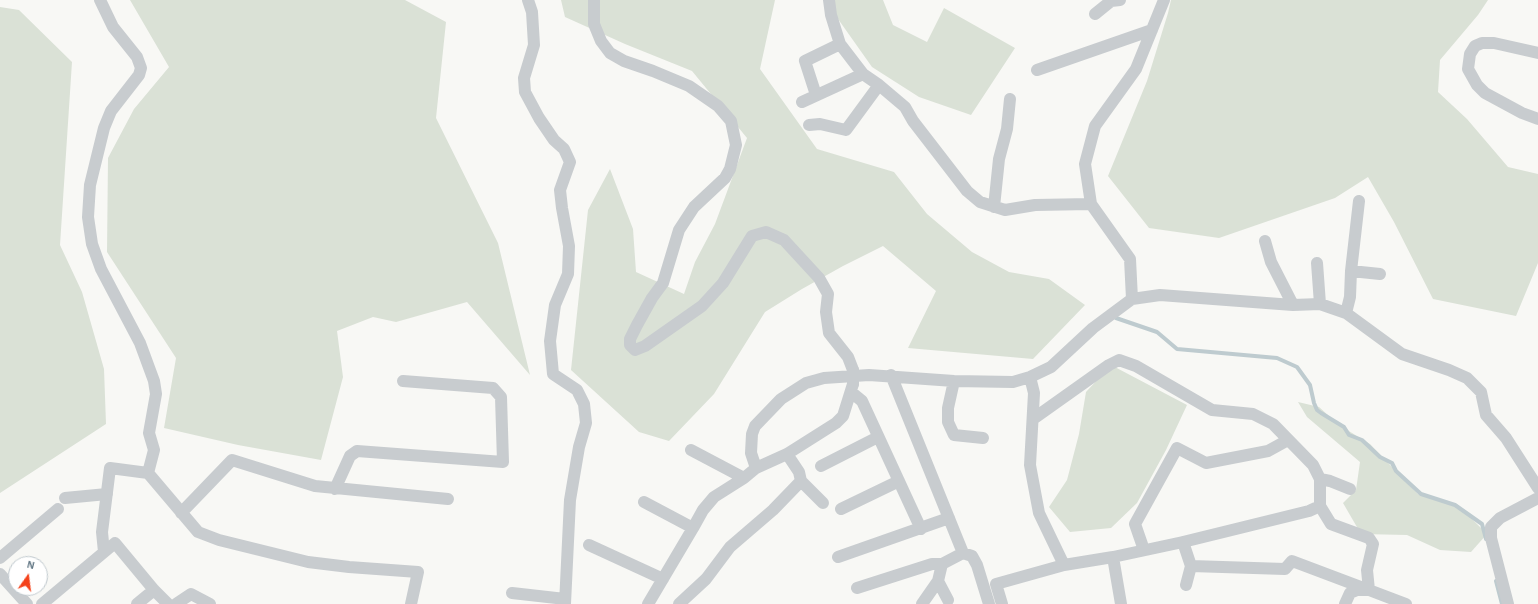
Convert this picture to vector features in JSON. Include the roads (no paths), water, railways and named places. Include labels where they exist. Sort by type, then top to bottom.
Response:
[{"type":"street","points":[[100,0],[113,27],[137,57],[141,68],[138,75],[111,111],[104,128],[90,185],[88,217],[92,244],[102,270],[140,343],[154,381],[156,394],[149,433],[154,450],[148,473]]},
{"type":"street","points":[[512,593],[565,602],[570,500],[579,447],[586,422],[584,404],[577,390],[553,374],[550,342],[555,305],[568,274],[569,246],[560,190],[570,162],[564,149],[554,140],[539,118],[526,92],[524,78],[534,45],[532,12],[528,0]]},
{"type":"street","points":[[594,0],[594,24],[601,41],[610,53],[624,61],[689,86],[718,106],[731,121],[736,145],[730,169],[725,178],[694,207],[679,230],[664,283],[652,298],[637,325],[630,339],[630,345],[635,350],[645,346],[702,306],[723,283],[752,236],[766,232],[784,240],[819,278],[828,294],[826,312],[829,333],[848,357],[853,370],[852,388],[843,416],[836,423],[787,454],[756,468],[744,478],[714,497],[703,510],[648,604]]},
{"type":"street","points":[[829,0],[830,15],[840,44],[863,74],[879,84],[905,107],[913,121],[967,191],[980,202],[1005,210],[1035,204],[1091,204]]},
{"type":"street","points":[[1095,14],[1111,1],[1120,0]]},
{"type":"street","points":[[1132,299],[1130,259],[1091,204],[1086,164],[1095,126],[1136,69],[1164,0]]},
{"type":"street","points":[[1037,70],[1152,30]]},
{"type":"street","points":[[1538,53],[1494,43],[1482,43],[1475,46],[1470,54],[1468,68],[1477,85],[1485,93],[1538,119]]},
{"type":"street","points":[[816,95],[805,62],[840,44]]},
{"type":"street","points":[[802,102],[863,74]]},
{"type":"street","points":[[810,125],[820,124],[846,130],[879,84]]},
{"type":"street","points":[[994,207],[999,159],[1007,129],[1010,100]]},
{"type":"street","points":[[1346,313],[1350,297],[1351,271],[1359,201]]},
{"type":"street","points":[[1266,241],[1271,262],[1292,305]]},
{"type":"street","points":[[1317,263],[1320,304]]},
{"type":"street","points":[[1351,271],[1380,274]]},
{"type":"street","points":[[756,468],[751,453],[752,434],[755,426],[781,400],[806,383],[824,378],[869,374],[954,381],[1014,382],[1030,377],[1050,367],[1093,328],[1132,299],[1160,295],[1292,305],[1320,304],[1346,313],[1402,354],[1450,370],[1467,378],[1481,392],[1486,415],[1506,438],[1538,488]]},
{"type":"street","points":[[1033,419],[1119,360],[1136,366],[1212,410],[1253,414],[1273,424],[1312,464],[1320,479],[1320,506],[1331,524],[1369,538],[1373,544],[1367,570],[1369,590]]},
{"type":"street","points":[[891,375],[963,553]]},
{"type":"street","points":[[1030,377],[1034,393],[1030,465],[1039,513],[1064,565]]},
{"type":"street","points":[[335,489],[350,456],[357,451],[503,462],[501,397],[493,388],[403,381]]},
{"type":"street","points":[[954,381],[948,408],[948,422],[954,434],[983,438]]},
{"type":"street","points":[[852,388],[862,401],[921,528]]},
{"type":"street","points":[[821,466],[878,436]]},
{"type":"street","points":[[1144,550],[1136,524],[1177,448],[1206,463],[1268,451],[1288,440]]},
{"type":"street","points":[[692,450],[744,478]]},
{"type":"street","points":[[787,454],[799,472],[800,481],[823,503]]},
{"type":"street","points":[[181,513],[232,460],[315,486],[448,499]]},
{"type":"street","points":[[104,552],[102,532],[110,468],[148,473],[198,532],[218,540],[308,562],[349,567],[418,572],[411,604]]},
{"type":"street","points":[[1320,479],[1330,481],[1350,490]]},
{"type":"street","points":[[679,604],[706,579],[730,547],[773,510],[800,481]]},
{"type":"street","points":[[841,509],[900,481]]},
{"type":"street","points":[[65,498],[107,494]]},
{"type":"street","points":[[1508,604],[1491,538],[1492,527],[1500,518],[1538,498]]},
{"type":"street","points":[[644,502],[693,528]]},
{"type":"street","points":[[1002,604],[996,584],[1064,565],[1184,542],[1309,511],[1320,506]]},
{"type":"street","points":[[0,558],[58,509]]},
{"type":"street","points":[[838,557],[949,518]]},
{"type":"street","points":[[1184,542],[1192,566],[1186,585]]},
{"type":"street","points":[[42,604],[115,543],[154,590],[168,604]]},
{"type":"street","points":[[589,545],[663,579]]},
{"type":"street","points":[[857,588],[932,564],[942,564],[963,553],[972,556],[977,565],[989,604]]},
{"type":"street","points":[[1112,557],[1121,604]]},
{"type":"street","points":[[1192,566],[1285,568],[1292,561],[1406,604]]},
{"type":"street","points":[[922,604],[938,581],[942,564]]},
{"type":"street","points":[[0,574],[26,604]]},
{"type":"street","points":[[938,581],[948,600]]},
{"type":"street","points":[[137,604],[154,590]]},
{"type":"street","points":[[1345,604],[1350,593],[1357,590],[1369,590]]},
{"type":"street","points":[[176,604],[191,594],[210,604]]},
{"type":"waterway","points":[[1116,318],[1157,332],[1177,349],[1277,358],[1297,367],[1310,385],[1317,410],[1344,427],[1349,435],[1362,440],[1380,457],[1392,463],[1396,471],[1421,494],[1455,505],[1482,524],[1486,539]]},
{"type":"waterway","points":[[1496,581],[1502,604]]}]
